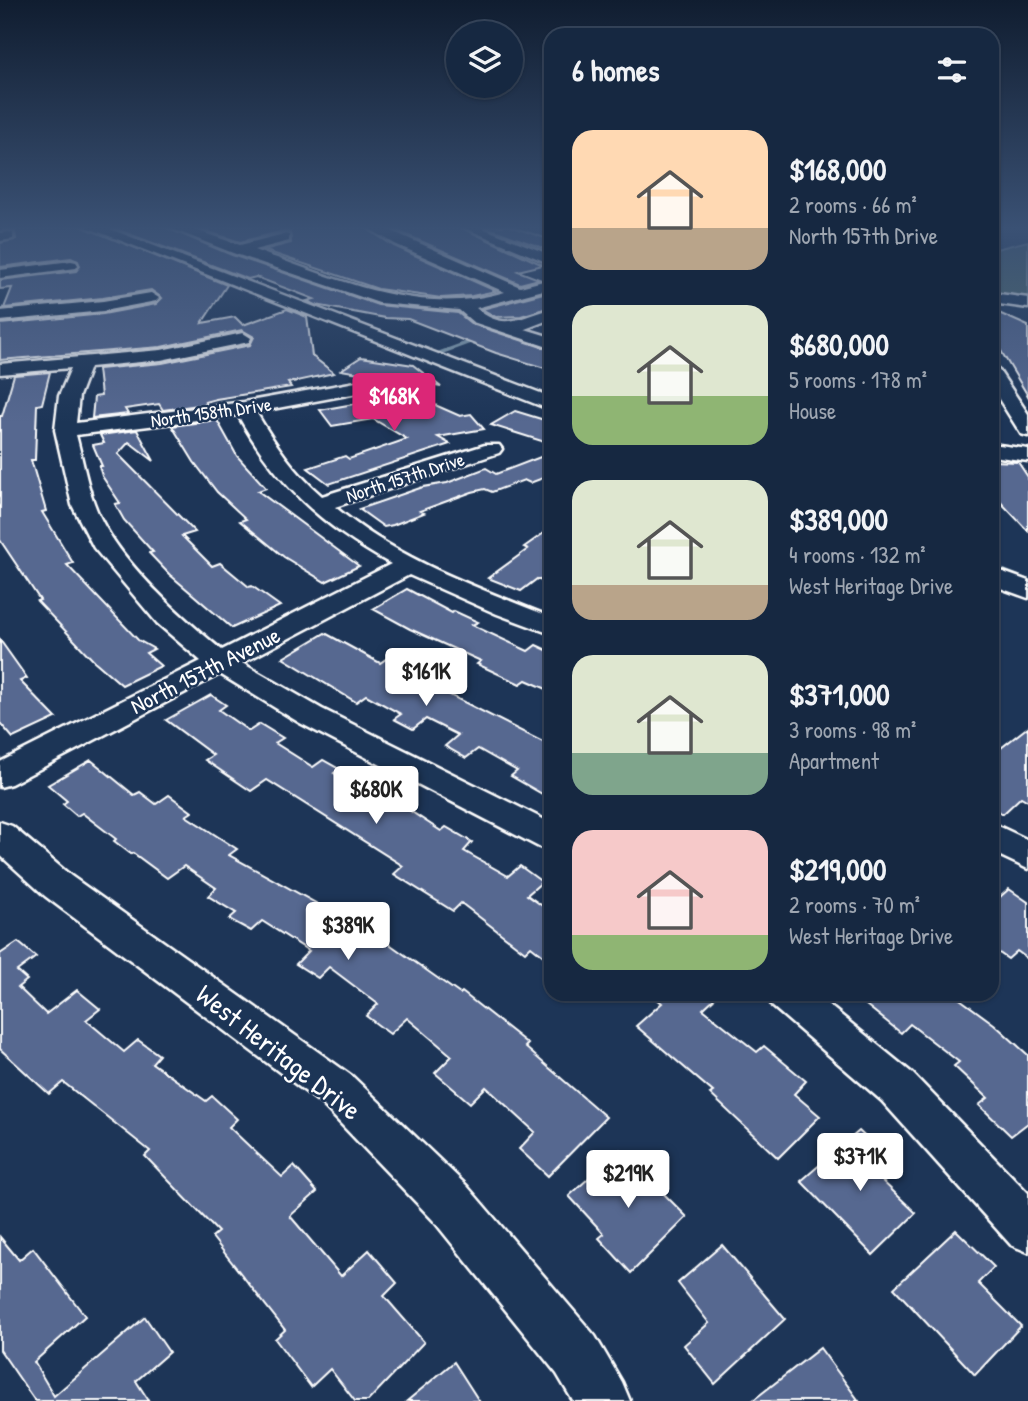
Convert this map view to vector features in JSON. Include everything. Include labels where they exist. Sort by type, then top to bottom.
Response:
[{"type":"street","points":[[260,291],[544,401]]},
{"type":"street","points":[[358,291],[385,300],[463,305],[525,291]]},
{"type":"street","points":[[516,291],[520,293]]},
{"type":"street","points":[[0,316],[103,306],[151,298]]},
{"type":"street","points":[[999,299],[1028,303]]},
{"type":"street","points":[[463,305],[479,319],[544,341]]},
{"type":"street","points":[[508,330],[544,317]]},
{"type":"street","points":[[0,369],[161,355],[243,338]]},
{"type":"street","points":[[82,363],[69,396],[65,430],[83,505],[103,543],[166,617],[220,663],[311,716],[544,834]]},
{"type":"street","points":[[999,385],[1028,430]]},
{"type":"street","name":"North 158th Drive","points":[[65,430],[244,408],[356,388]]},
{"type":"street","points":[[244,408],[274,461],[317,505],[355,533],[409,565],[544,618]]},
{"type":"street","name":"North 157th Drive","points":[[317,505],[492,449]]},
{"type":"street","points":[[999,451],[1028,455]]},
{"type":"street","name":"North 157th Avenue","points":[[0,776],[409,565]]},
{"type":"street","points":[[999,579],[1028,590]]},
{"type":"street","name":"West Heritage Drive","points":[[0,835],[58,886],[337,1090],[450,1203],[576,1355],[603,1401]]},
{"type":"street","points":[[999,840],[1028,856]]},
{"type":"street","points":[[794,1001],[897,1087],[1028,1228]]},
{"type":"green space","points":[[999,291],[1028,291],[1028,297],[999,293]]},
{"type":"building","points":[[11,291],[143,291],[103,298],[4,308]]},
{"type":"building","points":[[153,291],[223,291],[202,323],[235,317],[243,325],[287,309],[307,317],[312,356],[334,373],[288,383],[291,387],[216,399],[205,402],[206,404],[163,410],[159,404],[125,409],[128,414],[92,418],[94,397],[101,396],[98,369],[162,363],[250,345],[254,337],[242,330],[161,347],[0,360],[0,324],[103,314],[156,304],[162,298]]},
{"type":"building","points":[[294,291],[338,291],[378,305],[458,313],[472,324],[544,348],[544,368],[496,353],[408,319],[385,318],[307,301],[314,299]]},
{"type":"building","points":[[395,291],[494,291],[472,296],[441,298]]},
{"type":"building","points":[[544,293],[544,309],[521,316],[496,317],[482,309]]},
{"type":"building","points":[[999,313],[1028,326],[1028,396],[999,348]]},
{"type":"building","points":[[361,357],[413,365],[441,387],[341,370]]},
{"type":"building","points":[[50,372],[42,404],[37,405],[35,460],[31,460],[46,511],[42,512],[73,563],[67,565],[138,640],[154,649],[146,653],[161,666],[122,685],[93,660],[37,601],[40,600],[0,540],[0,416],[14,375]]},
{"type":"building","points":[[410,394],[460,416],[471,414],[484,429],[438,437],[450,444],[329,484],[308,468],[345,456],[349,459],[407,439],[373,419],[332,426],[320,410]]},
{"type":"building","points":[[515,411],[544,420],[544,442],[491,425]]},
{"type":"building","points":[[217,420],[237,456],[266,488],[258,491],[359,566],[325,582],[284,557],[240,521],[246,519],[217,492],[194,462],[172,426]]},
{"type":"building","points":[[137,430],[154,461],[129,442],[118,454],[195,532],[182,536],[212,566],[220,563],[249,587],[252,586],[280,606],[232,628],[169,574],[149,553],[153,552],[124,520],[115,504],[120,503],[102,476],[99,466],[102,466],[93,445],[104,443],[100,435]]},
{"type":"building","points":[[544,456],[544,478],[530,483],[524,480],[492,492],[485,489],[472,492],[420,511],[424,513],[393,525],[384,527],[359,509],[423,487],[447,483],[486,468],[496,474]]},
{"type":"building","points":[[999,461],[1018,462],[1028,477],[1028,531],[999,500]]},
{"type":"building","points":[[544,533],[544,579],[537,579],[521,591],[488,578],[528,549],[524,547]]},
{"type":"building","points":[[407,589],[452,613],[454,611],[478,622],[472,625],[528,651],[536,645],[544,649],[544,688],[526,680],[520,684],[477,664],[481,661],[373,609]]},
{"type":"building","points":[[325,633],[380,663],[386,659],[426,680],[424,682],[544,742],[544,795],[511,776],[517,771],[478,749],[466,758],[445,746],[458,735],[426,719],[413,729],[394,719],[401,714],[366,695],[356,702],[283,658]]},
{"type":"building","points":[[0,640],[27,678],[20,681],[56,718],[13,738],[0,723]]},
{"type":"building","points":[[211,695],[226,705],[219,710],[249,731],[260,724],[283,738],[275,743],[313,767],[323,760],[339,769],[334,773],[374,796],[381,792],[441,831],[446,827],[472,842],[464,851],[508,876],[520,866],[542,882],[527,895],[544,907],[544,956],[531,946],[525,952],[461,903],[453,911],[394,874],[403,866],[267,780],[251,791],[205,760],[213,755],[166,720]]},
{"type":"building","points":[[1028,727],[1028,801],[1021,797],[1003,814],[999,812],[999,750]]},
{"type":"building","points":[[91,760],[134,795],[140,792],[156,804],[169,795],[192,812],[186,816],[237,849],[229,855],[388,943],[460,994],[462,992],[528,1044],[525,1047],[606,1117],[548,1176],[519,1149],[535,1132],[486,1087],[470,1103],[435,1073],[452,1056],[407,1018],[390,1034],[366,1016],[378,1004],[329,967],[318,978],[296,964],[309,951],[262,921],[251,931],[229,919],[236,913],[208,896],[216,888],[184,866],[167,878],[114,841],[116,839],[82,813],[77,816],[63,804],[67,801],[48,785]]},
{"type":"building","points":[[1009,889],[1028,902],[1028,959],[1017,951],[1008,959],[999,953],[999,898]]},
{"type":"building","points":[[18,942],[36,957],[17,971],[27,980],[18,987],[46,1014],[77,990],[100,1009],[86,1020],[124,1052],[138,1040],[159,1055],[152,1063],[206,1101],[212,1096],[237,1119],[229,1127],[282,1177],[294,1166],[317,1192],[290,1216],[341,1276],[369,1250],[397,1283],[384,1296],[424,1342],[368,1401],[355,1401],[330,1369],[311,1387],[275,1339],[285,1330],[212,1237],[218,1232],[145,1156],[150,1151],[63,1082],[49,1094],[0,1049],[0,954]]},
{"type":"building","points":[[660,1001],[712,1001],[703,1009],[757,1052],[764,1046],[806,1081],[794,1094],[820,1116],[778,1158],[710,1094],[713,1092],[636,1026],[662,1003]]},
{"type":"building","points":[[870,1001],[963,1001],[994,1024],[1028,1055],[1028,1123],[1011,1136],[979,1105],[988,1098],[954,1066],[959,1062],[910,1024],[901,1033],[866,1005]]},
{"type":"building","points":[[859,1131],[892,1162],[877,1176],[916,1213],[873,1255],[801,1181]]},
{"type":"building","points":[[620,1150],[687,1217],[631,1273],[599,1238],[604,1234],[569,1196]]},
{"type":"building","points":[[956,1230],[994,1267],[978,1283],[1021,1326],[975,1375],[894,1288]]},
{"type":"building","points":[[0,1237],[19,1260],[33,1248],[85,1316],[34,1362],[54,1396],[145,1317],[169,1352],[136,1381],[149,1401],[35,1401],[0,1350]]},
{"type":"building","points":[[722,1245],[785,1319],[715,1384],[684,1345],[709,1323],[678,1283]]},
{"type":"building","points":[[820,1348],[859,1401],[752,1401]]},
{"type":"building","points":[[454,1362],[479,1401],[407,1401]]},
{"type":"waterway","points":[[274,291],[364,326]]},
{"type":"waterway","points":[[359,324],[406,342]]},
{"type":"waterway","points":[[437,354],[475,340]]},
{"type":"waterway","points":[[999,570],[1028,581]]}]
